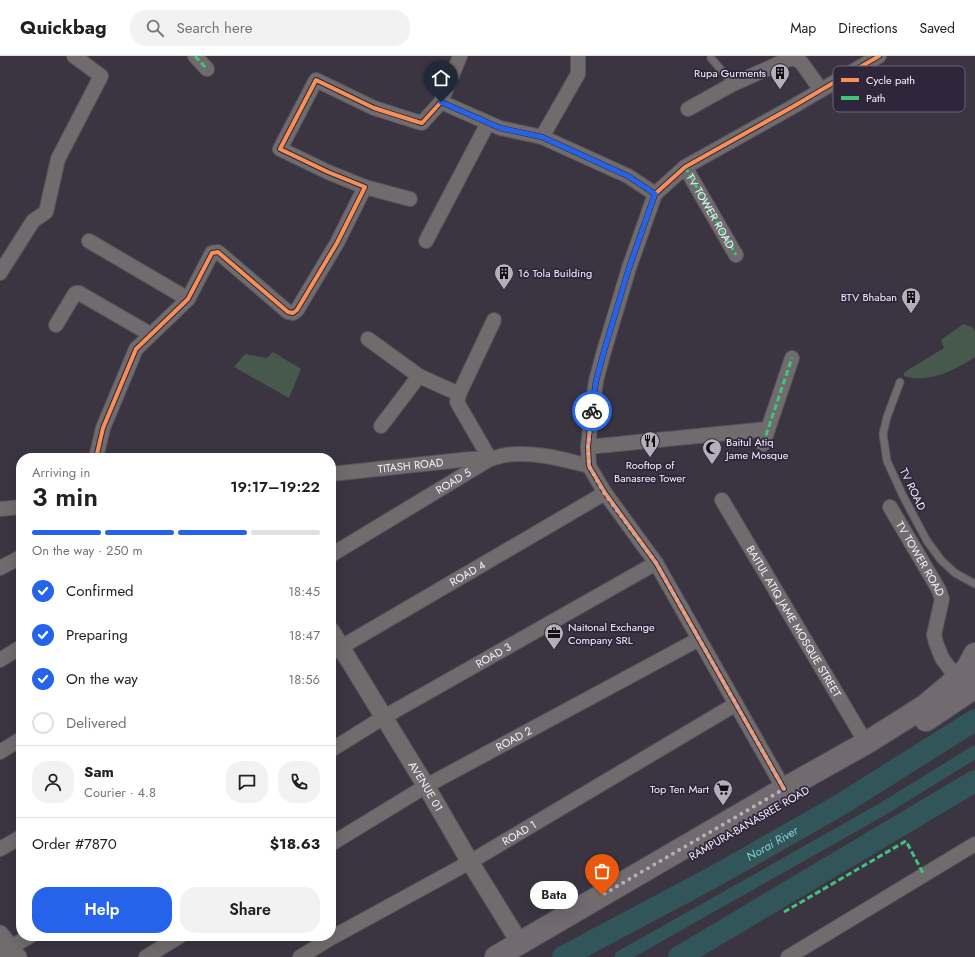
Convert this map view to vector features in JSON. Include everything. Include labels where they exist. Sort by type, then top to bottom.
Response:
[{"type":"main road","points":[[966,683],[968,667],[975,654]]},
{"type":"main road","name":"RAMPURA-BANASREE ROAD","points":[[521,950],[784,789],[866,743],[926,705],[966,683]]},
{"type":"main road","name":"RAMPURA-BANASREE ROAD","points":[[496,957],[521,950],[720,840],[932,717],[966,683]]},
{"type":"street","points":[[0,273],[33,221],[46,212],[58,159],[101,76],[74,56]]},
{"type":"street","points":[[195,56],[208,69]]},
{"type":"street","points":[[410,199],[365,186],[328,172],[280,149],[316,80],[374,108],[422,123],[441,102],[460,56]]},
{"type":"street","points":[[542,137],[578,74],[578,56]]},
{"type":"street","points":[[862,66],[879,56]]},
{"type":"street","points":[[688,109],[733,84],[789,59],[796,59],[801,62],[821,90]]},
{"type":"street","points":[[784,789],[656,563],[604,493],[589,466],[588,447],[596,381],[629,268],[655,194],[685,167],[833,83]]},
{"type":"street","points":[[441,102],[488,124],[542,137],[628,176],[655,194]]},
{"type":"street","points":[[426,241],[488,124]]},
{"type":"street","name":"TV TOWER ROAD","points":[[685,167],[736,255]]},
{"type":"street","points":[[97,453],[103,428],[136,349],[188,299],[212,253],[218,252],[288,312],[293,313],[297,310],[337,243],[365,186]]},
{"type":"street","points":[[89,241],[188,299]]},
{"type":"street","points":[[56,325],[74,295],[79,293],[150,334]]},
{"type":"street","points":[[490,459],[457,402],[459,394],[494,320]]},
{"type":"street","points":[[368,339],[419,376],[459,394]]},
{"type":"street","points":[[764,444],[792,358]]},
{"type":"street","points":[[381,426],[419,376]]},
{"type":"street","points":[[588,447],[768,428]]},
{"type":"street","name":"ROAD 5","points":[[336,552],[490,459],[504,455],[533,454],[589,466]]},
{"type":"street","name":"TITASH ROAD","points":[[336,473],[470,459],[490,459]]},
{"type":"street","name":"ROAD 4","points":[[336,650],[604,493]]},
{"type":"street","name":"BAITUL ATIQ JAME MOSQUE STREET","points":[[722,500],[866,743]]},
{"type":"street","points":[[0,509],[16,507]]},
{"type":"street","name":"TV TOWER ROAD","points":[[890,507],[939,590],[942,599],[934,635],[942,658],[966,683]]},
{"type":"street","points":[[0,568],[16,559]]},
{"type":"street","name":"ROAD 3","points":[[336,747],[384,717],[656,563]]},
{"type":"street","name":"ROAD 2","points":[[336,841],[426,786],[699,639]]},
{"type":"street","points":[[0,660],[16,650]]},
{"type":"street","name":"AVENUE 01","points":[[336,650],[384,717],[426,786],[521,950]]},
{"type":"street","name":"ROAD 1","points":[[336,935],[470,862],[736,704]]},
{"type":"street","points":[[0,752],[16,742]]},
{"type":"street","points":[[0,849],[16,840]]},
{"type":"street","points":[[788,957],[975,844]]},
{"type":"street","points":[[0,934],[10,953],[24,941]]},
{"type":"street","points":[[146,957],[172,941]]},
{"type":"street","name":"ROAD 1","points":[[300,957],[326,941]]},
{"type":"lane","points":[[711,58],[733,84]]},
{"type":"lane","name":"TV ROAD","points":[[900,382],[887,417],[883,434],[887,461],[926,541],[941,560],[955,573],[975,584]]},
{"type":"green space","points":[[963,324],[972,327],[975,331],[975,357],[959,367],[932,377],[913,378],[904,376],[904,373],[908,370],[944,348],[941,340]]},
{"type":"green space","points":[[273,352],[301,369],[289,398],[234,367],[245,354],[267,358]]},
{"type":"waterway","name":"Norai River","points":[[563,957],[717,875],[840,805],[975,720]]},
{"type":"waterway","name":"Norai River","points":[[621,957],[881,810],[975,752]]},
{"type":"waterway","name":"Norai River","points":[[679,957],[975,781]]},
{"type":"marked path","points":[[195,56],[207,69]]},
{"type":"marked path","points":[[685,167],[736,255]]},
{"type":"marked path","points":[[763,444],[792,358]]},
{"type":"marked path","points":[[784,912],[906,841],[924,875]]},
{"type":"cycle path","points":[[862,66],[879,56]]},
{"type":"cycle path","points":[[97,453],[103,428],[136,349],[188,299],[212,253],[218,252],[288,312],[293,313],[297,310],[337,243],[365,187],[328,172],[280,149],[316,80],[374,108],[422,123],[441,102],[500,128],[542,137],[628,176],[655,194]]},
{"type":"cycle path","points":[[784,789],[656,563],[605,493],[589,466],[588,447],[596,381],[629,268],[655,194],[685,167],[833,83]]},
{"type":"way so far","points":[[592,411],[588,447],[589,466],[604,493],[656,563],[784,789],[602,895]]},
{"type":"place","name":"Rupa Gurments","points":[[780,90]]},
{"type":"place","name":"16 Tola Building","points":[[504,290]]},
{"type":"place","name":"BTV Bhaban","points":[[911,314]]},
{"type":"place","name":"Rooftop of Banasree Tower","points":[[650,458]]},
{"type":"place","name":"Baitul Atiq Jame Mosque","points":[[712,465]]},
{"type":"place","name":"Naitonal Exchange Company SRL","points":[[554,650]]},
{"type":"place","name":"Top Ten Mart","points":[[723,806]]},
{"type":"place","name":"Bata","points":[[602,895]]},
{"type":"route","points":[[441,102],[500,128],[542,137],[628,176],[655,194],[629,268],[604,351],[596,381],[592,411]]}]
